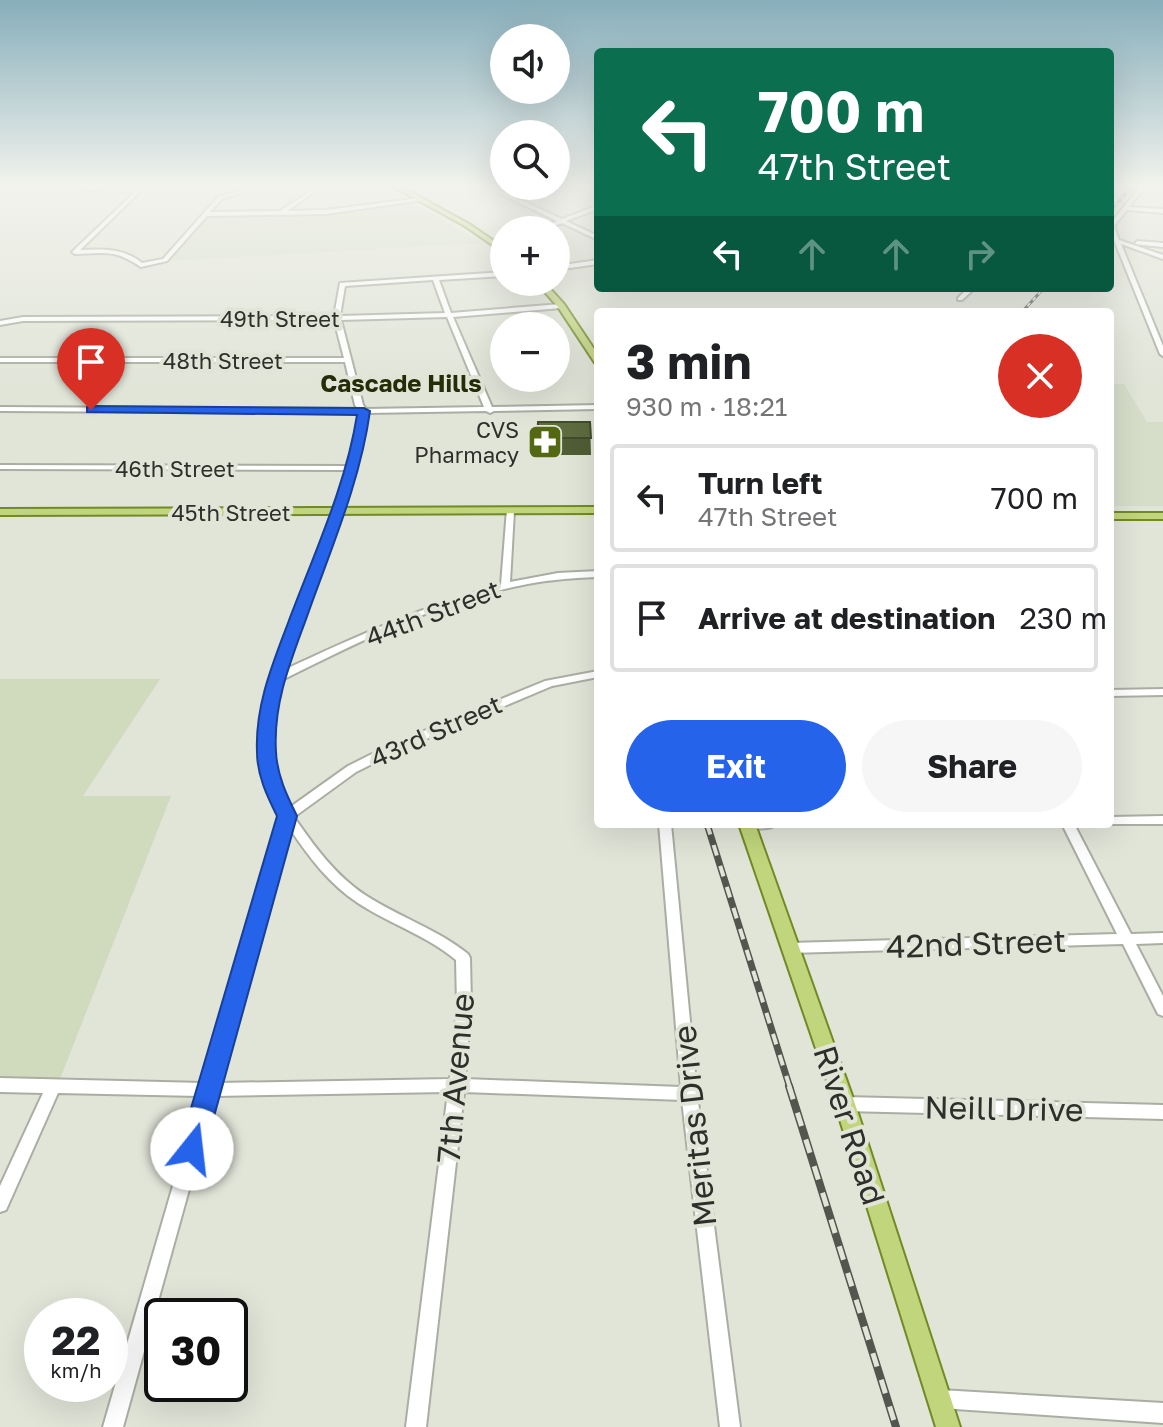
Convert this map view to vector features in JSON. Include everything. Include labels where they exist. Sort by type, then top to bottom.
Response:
[{"type":"main road","points":[[552,296],[594,355]]},
{"type":"main road","name":"45th Street","points":[[0,512],[594,512]]},
{"type":"main road","points":[[1114,516],[1163,516]]},
{"type":"main road","name":"River Road","points":[[748,828],[845,1104],[948,1427]]},
{"type":"street","points":[[127,254],[141,265],[159,263],[168,254]]},
{"type":"street","points":[[1122,254],[1163,354]]},
{"type":"street","points":[[570,266],[594,263]]},
{"type":"street","points":[[113,1427],[287,816],[273,788],[266,755],[267,715],[275,679],[360,439],[364,411],[359,405],[337,318],[342,284],[490,275]]},
{"type":"street","points":[[436,279],[490,411]]},
{"type":"street","points":[[960,299],[968,292]]},
{"type":"street","name":"49th Street","points":[[0,323],[23,319],[449,315],[561,306]]},
{"type":"street","name":"48th Street","points":[[0,360],[349,360]]},
{"type":"street","points":[[0,409],[490,411],[594,407]]},
{"type":"street","name":"46th Street","points":[[0,467],[350,468]]},
{"type":"street","points":[[505,584],[510,511]]},
{"type":"street","name":"44th Street","points":[[275,679],[419,615],[505,584],[547,576],[594,574]]},
{"type":"street","name":"43rd Street","points":[[287,816],[352,769],[396,747],[549,683],[594,675]]},
{"type":"street","points":[[1114,693],[1163,692]]},
{"type":"street","name":"7th Avenue","points":[[287,816],[318,859],[360,899],[443,940],[463,958],[464,1004],[457,1085],[416,1427]]},
{"type":"street","points":[[1114,821],[1163,820]]},
{"type":"street","name":"Meritas Drive","points":[[665,828],[689,1094],[730,1427]]},
{"type":"street","points":[[1070,828],[1163,1010]]},
{"type":"street","name":"42nd Street","points":[[789,948],[1163,938]]},
{"type":"street","points":[[0,1085],[208,1090],[457,1085],[689,1094]]},
{"type":"street","points":[[0,1204],[53,1087]]},
{"type":"street","name":"Neill Drive","points":[[845,1104],[1163,1112]]},
{"type":"street","points":[[939,1399],[1163,1413]]},
{"type":"shaded area","points":[[175,254],[298,254],[169,261]]},
{"type":"shaded area","points":[[1114,384],[1124,384],[1147,422],[1163,422],[1163,506],[1114,506]]},
{"type":"shaded area","points":[[0,679],[160,679],[83,796],[171,796],[60,1079],[0,1077]]},
{"type":"building","points":[[538,422],[590,422],[591,438],[537,438]]},
{"type":"railway","points":[[1026,308],[1040,292]]},
{"type":"railway","points":[[708,828],[790,1088]]},
{"type":"railway","points":[[789,1086],[896,1427]]},
{"type":"place","name":"CVS Pharmacy","points":[[545,442]]},
{"type":"district","name":"Cascade Hills","points":[[401,382]]},
{"type":"route","points":[[91,410],[364,411],[360,439],[338,507],[275,679],[267,715],[266,755],[273,788],[287,816],[192,1149]]}]
